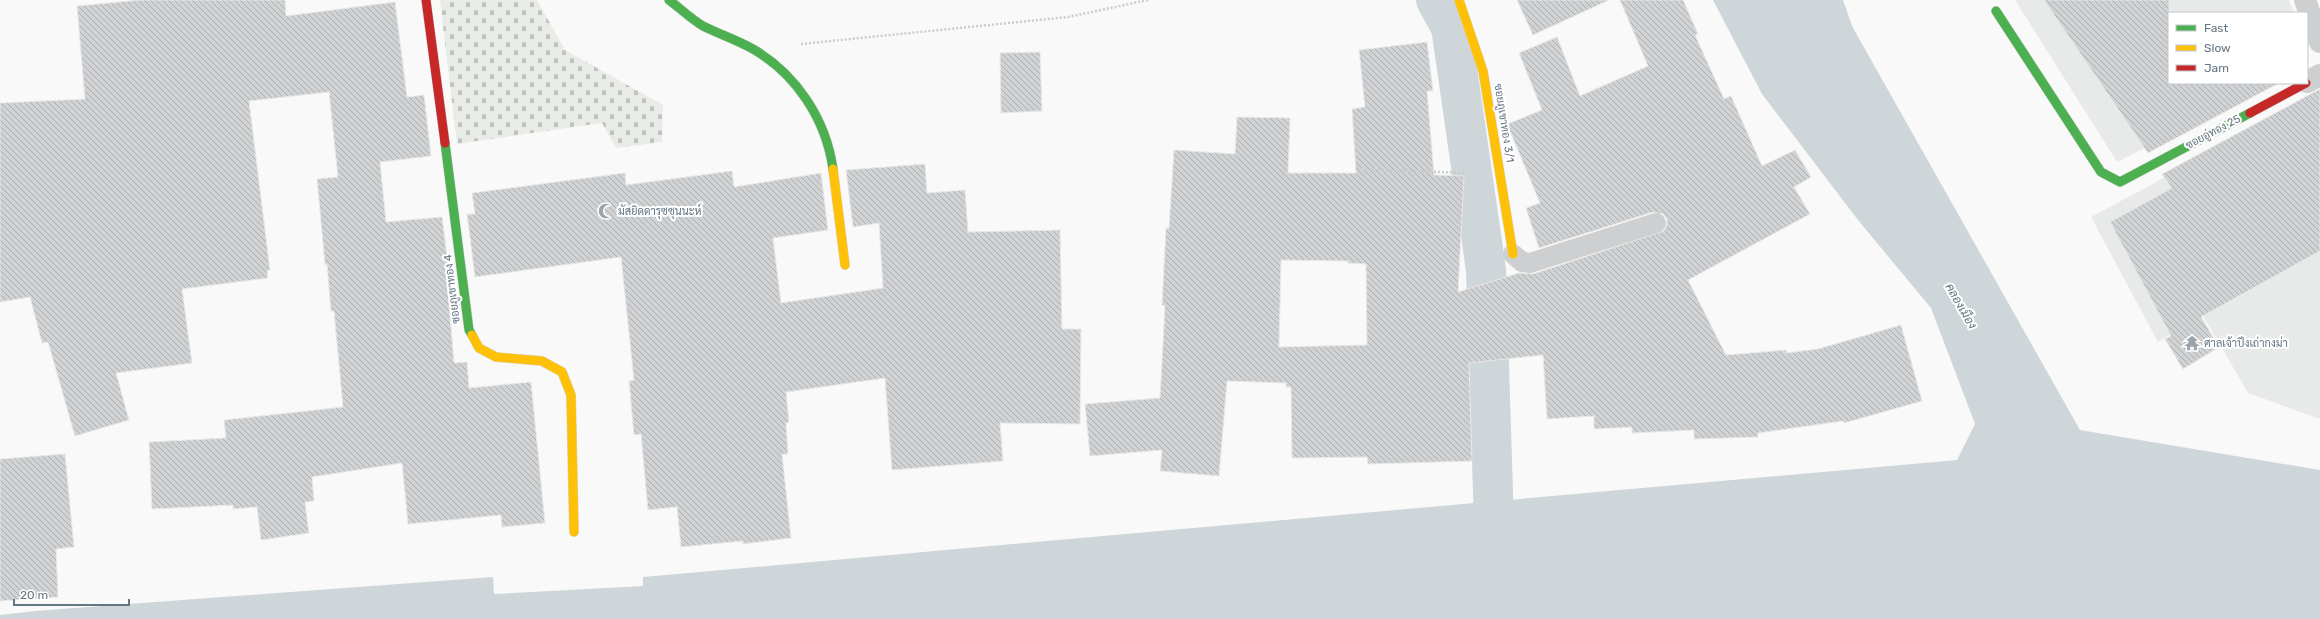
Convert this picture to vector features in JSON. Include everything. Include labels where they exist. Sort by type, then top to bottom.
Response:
[{"type":"street","name":"ซอยภูเขาทอง 4","points":[[426,0],[469,330],[479,348],[496,357],[542,361],[562,372],[571,394],[574,532]]},
{"type":"street","points":[[669,0],[702,25],[753,49],[783,70],[806,98],[821,125],[831,155],[845,265]]},
{"type":"street","name":"ซอยภูเขาทอง 3/1","points":[[1459,0],[1483,71],[1513,254]]},
{"type":"street","points":[[2305,0],[2320,42]]},
{"type":"street","name":"ซอยอู่ทอง 25","points":[[1996,11],[2101,172],[2120,182],[2304,84]]},
{"type":"street","name":"ซอยอู่ทอง 25","points":[[2308,82],[2320,75]]},
{"type":"lane","points":[[1513,254],[1522,262],[1530,263],[1656,223]]},
{"type":"path","points":[[753,49],[1068,16],[1148,0]]},
{"type":"path","points":[[1358,169],[1472,173]]},
{"type":"shaded area","points":[[2015,0],[2289,0],[2294,12],[2168,12],[2168,84],[2270,84],[2117,162]]},
{"type":"shaded area","points":[[2320,94],[2320,419],[2248,393],[2202,314],[2158,342],[2091,217]]},
{"type":"green space","points":[[440,0],[537,0],[565,50],[663,105],[662,142],[616,148],[602,123],[457,144]]},
{"type":"water","name":"คลองเมือง","points":[[1713,0],[1843,0],[1853,28],[2080,430],[2320,470],[2320,619],[0,619],[0,615],[35,611],[493,577],[494,594],[643,586],[643,577],[1957,460],[1975,424],[1931,308],[1858,220],[1762,94]]},
{"type":"building","points":[[140,0],[285,0],[286,16],[395,2],[407,97],[424,95],[431,156],[380,162],[386,222],[442,217],[450,280],[447,280],[454,363],[467,362],[469,388],[531,382],[545,523],[502,527],[501,515],[408,524],[402,463],[312,477],[314,501],[305,502],[309,533],[261,540],[257,507],[233,509],[233,505],[152,509],[149,442],[226,438],[224,420],[343,407],[334,311],[331,311],[327,264],[325,265],[317,179],[338,177],[329,92],[249,101],[270,270],[267,271],[268,278],[182,289],[192,363],[116,373],[129,420],[75,436],[48,342],[42,343],[30,297],[0,302],[0,103],[85,99],[77,6]]},
{"type":"building","points":[[1517,0],[1609,0],[1533,35]]},
{"type":"building","points":[[1620,0],[1683,0],[1698,34],[1695,35],[1724,99],[1731,96],[1762,166],[1795,150],[1811,177],[1794,187],[1810,214],[1688,280],[1726,355],[1786,350],[1786,353],[1818,349],[1901,325],[1922,401],[1844,423],[1843,421],[1758,433],[1758,437],[1694,439],[1694,430],[1632,433],[1632,427],[1594,429],[1594,416],[1547,419],[1543,355],[1469,363],[1472,461],[1368,464],[1367,457],[1292,458],[1291,387],[1286,387],[1286,383],[1227,381],[1219,476],[1160,471],[1162,450],[1090,456],[1085,404],[1160,398],[1165,306],[1162,305],[1166,228],[1169,228],[1174,150],[1235,154],[1237,117],[1290,118],[1288,173],[1356,173],[1352,109],[1365,107],[1359,50],[1427,42],[1433,91],[1427,91],[1434,175],[1464,176],[1458,292],[1519,273],[1533,274],[1664,231],[1667,225],[1667,219],[1663,214],[1653,212],[1539,248],[1526,208],[1540,203],[1507,124],[1542,110],[1519,53],[1557,37],[1580,96],[1648,66]],"holes":[[[1281,260],[1348,261],[1348,263],[1366,264],[1367,345],[1279,347]]]},
{"type":"building","points":[[2044,0],[2169,0],[2168,84],[2277,84],[2148,153]]},
{"type":"building","points":[[1040,52],[1042,111],[1001,113],[1000,53]]},
{"type":"building","points":[[2320,89],[2320,251],[2201,317],[2219,347],[2183,369],[2165,339],[2171,336],[2110,222],[2172,188],[2162,174]]},
{"type":"building","points":[[925,164],[927,193],[965,190],[968,232],[1060,230],[1062,329],[1081,329],[1080,424],[1000,423],[1003,461],[892,470],[885,378],[786,392],[789,422],[786,423],[788,454],[782,454],[791,538],[743,544],[743,541],[681,547],[677,507],[648,510],[641,434],[634,435],[629,381],[634,380],[621,257],[475,277],[467,214],[475,214],[472,193],[625,173],[626,185],[732,171],[734,187],[821,173],[828,230],[773,238],[781,303],[883,288],[879,223],[853,227],[846,170]]},
{"type":"building","points":[[65,454],[74,547],[56,549],[58,597],[0,601],[0,459]]},
{"type":"waterway","points":[[1436,0],[1451,27],[1486,270],[1497,619]]},
{"type":"traffic: fast","points":[[669,0],[703,26],[753,49],[783,71],[795,85],[816,116],[824,133],[833,169]]},
{"type":"traffic: fast","points":[[1996,11],[2101,172],[2120,182],[2250,113]]},
{"type":"traffic: fast","points":[[445,143],[469,330],[472,335]]},
{"type":"traffic: slow","points":[[1459,0],[1483,71],[1513,254]]},
{"type":"traffic: slow","points":[[833,169],[845,265]]},
{"type":"traffic: slow","points":[[472,335],[479,348],[496,357],[542,361],[562,372],[571,395],[574,532]]},
{"type":"traffic: jam","points":[[426,0],[445,143]]},
{"type":"traffic: jam","points":[[2250,113],[2304,84]]},
{"type":"place","name":"มัสยิดดารุซซุนนะห์","points":[[606,211]]},
{"type":"place","name":"ศาลเจ้าปึงเถ่ากงม่า","points":[[2192,343]]}]
